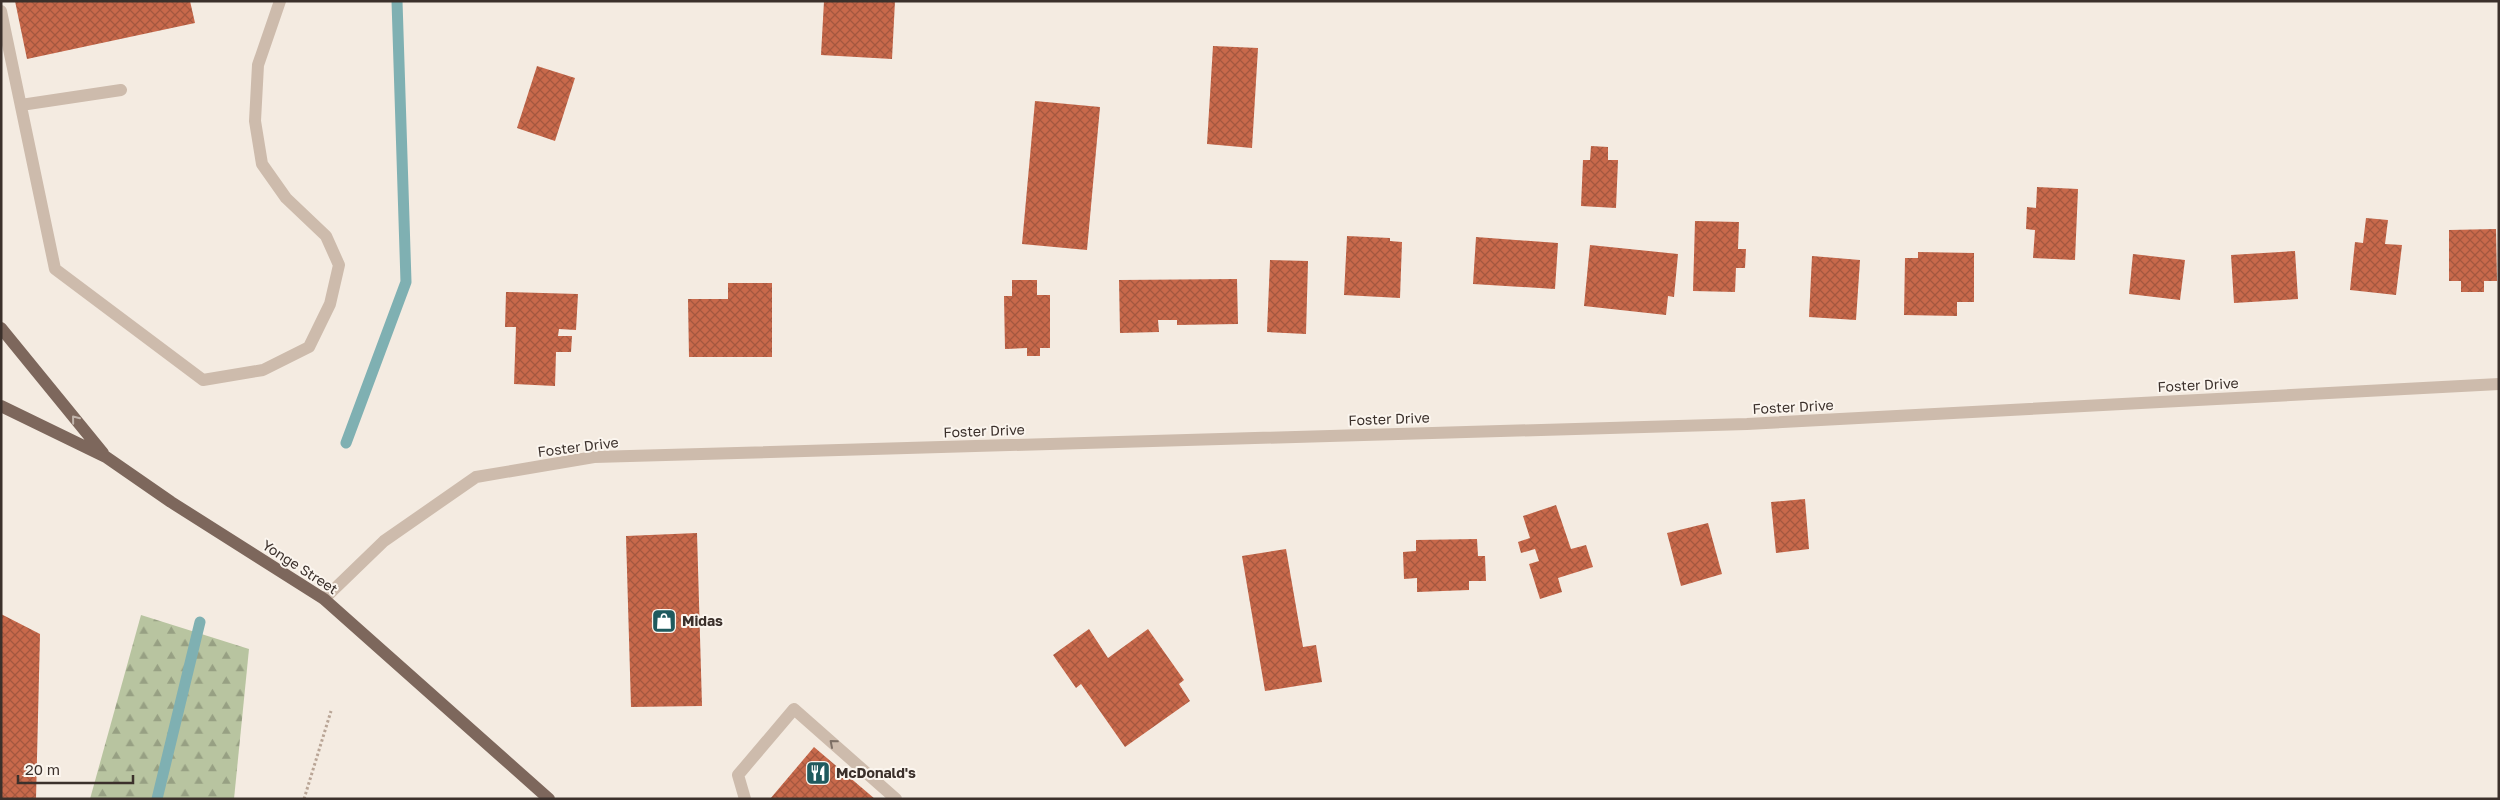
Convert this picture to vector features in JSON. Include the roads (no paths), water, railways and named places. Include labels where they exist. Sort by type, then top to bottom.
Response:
[{"type":"main road","points":[[1,328],[106,457]]},
{"type":"main road","name":"Yonge Street","points":[[1,406],[106,457],[171,502],[324,599],[542,796]]},
{"type":"street","points":[[1,11],[55,269],[203,380],[263,370],[309,347],[330,304],[338,265],[326,236],[286,198],[262,164],[254,121],[258,65],[280,1]]},
{"type":"street","points":[[21,105],[120,90]]},
{"type":"street","name":"Foster Drive","points":[[324,599],[384,541],[476,477],[594,457],[1747,424],[2499,384]]},
{"type":"street","points":[[744,799],[738,775],[794,709],[896,799]]},
{"type":"waterway","points":[[346,443],[406,282],[397,1]]},
{"type":"waterway","points":[[157,799],[200,622]]},
{"type":"place","name":"Midas","points":[[664,621]]},
{"type":"place","name":"McDonald's","points":[[818,773]]}]
